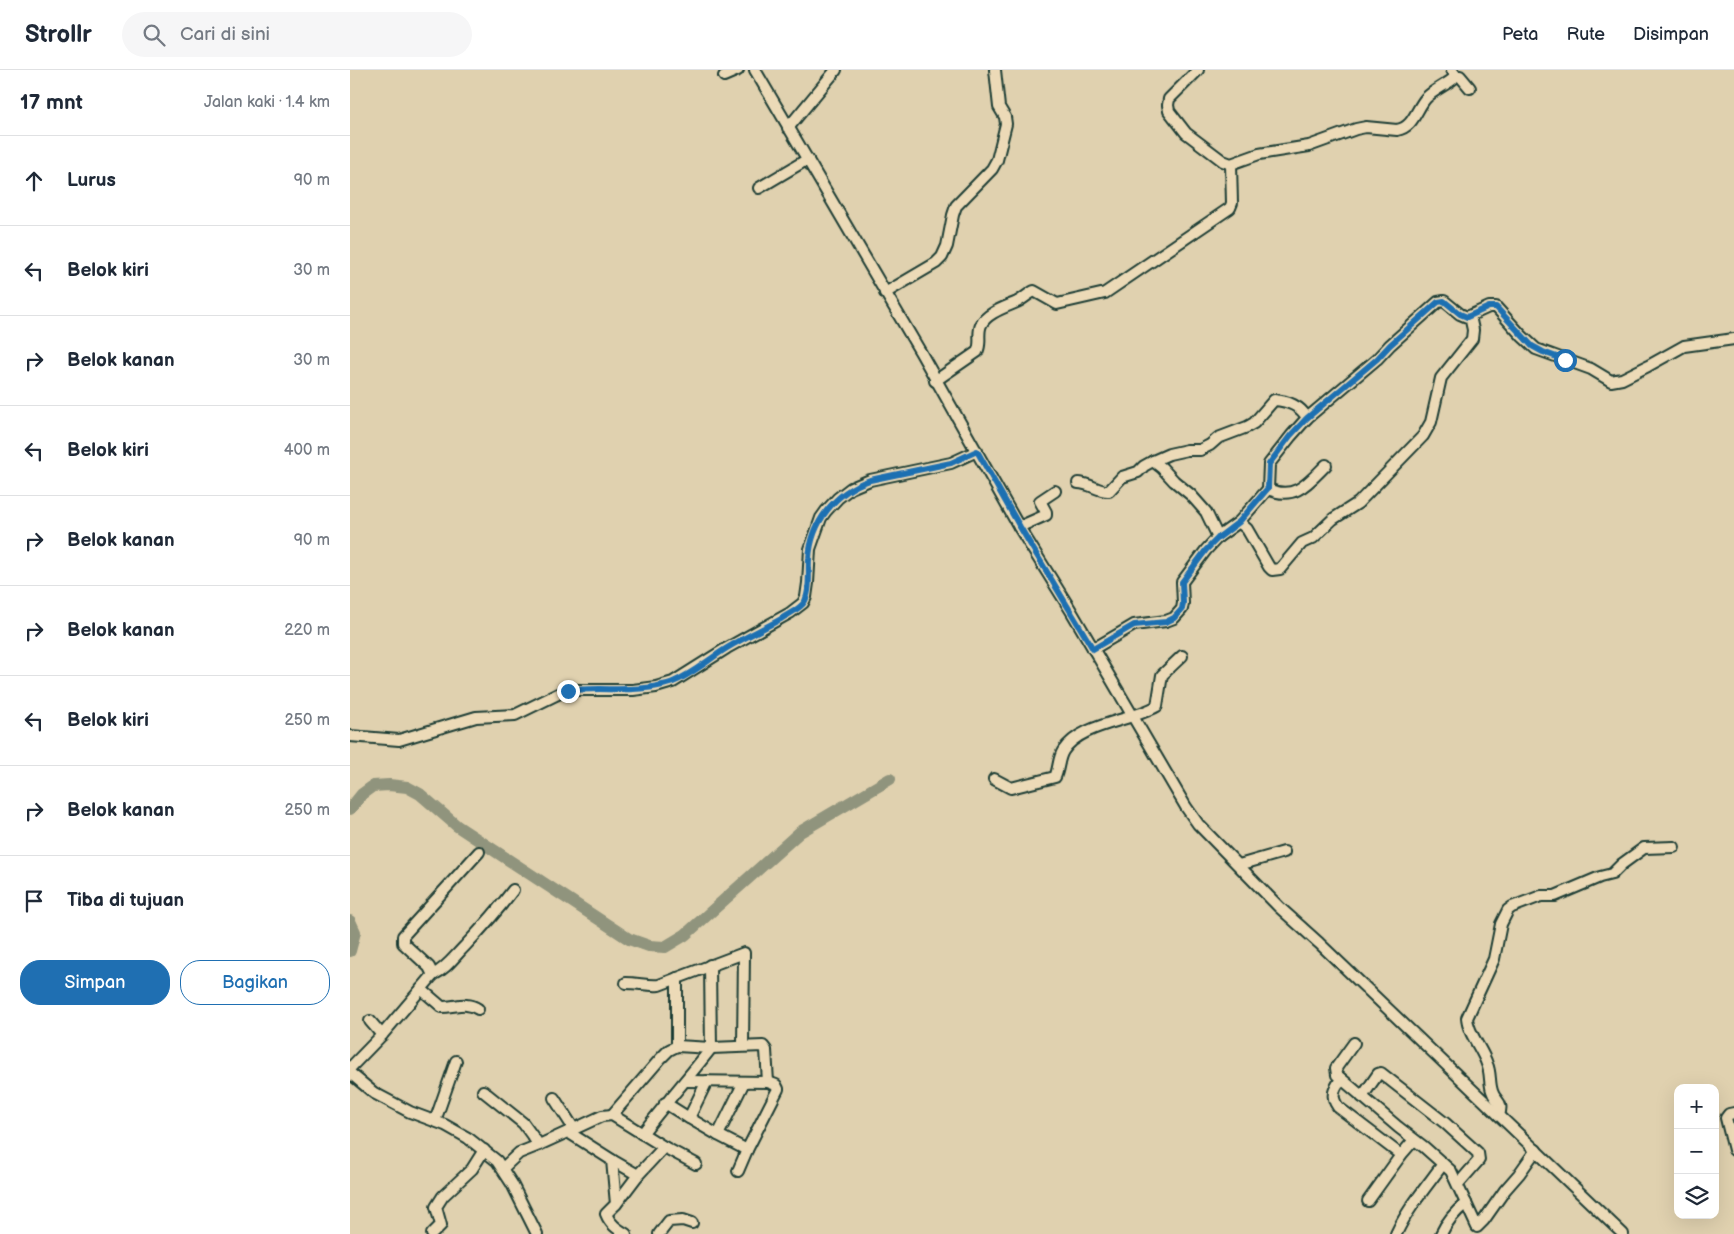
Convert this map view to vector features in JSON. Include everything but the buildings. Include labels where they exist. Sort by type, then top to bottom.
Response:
[{"type":"street","points":[[724,76],[738,70]]},
{"type":"street","points":[[755,70],[921,353],[935,381],[1020,527],[1186,807],[1198,824],[1279,906],[1623,1234]]},
{"type":"street","points":[[788,128],[836,70]]},
{"type":"street","points":[[885,293],[936,263],[942,257],[947,246],[956,206],[994,165],[1006,124],[1005,117],[999,107],[995,70]]},
{"type":"street","points":[[1198,70],[1169,99],[1169,111],[1186,133],[1231,164]]},
{"type":"street","points":[[1231,164],[1259,154],[1309,146],[1356,129],[1366,127],[1402,129],[1410,124],[1428,97],[1458,73],[1470,88]]},
{"type":"street","points":[[759,188],[808,159]]},
{"type":"street","points":[[935,381],[979,350],[982,323],[1001,308],[1018,302],[1034,291],[1057,304],[1105,293],[1230,208],[1232,203],[1231,164]]},
{"type":"street","points":[[1093,649],[1134,625],[1166,622],[1174,618],[1182,609],[1182,582],[1206,550],[1239,522],[1268,488],[1269,464],[1290,436],[1307,418],[1377,359],[1438,302],[1444,301],[1464,316],[1470,316],[1477,311],[1489,307],[1496,307],[1536,349],[1591,369],[1615,381],[1648,366],[1684,346],[1734,339]]},
{"type":"street","points":[[1239,522],[1247,529],[1272,570],[1276,570],[1280,569],[1302,544],[1313,538],[1333,520],[1358,503],[1423,436],[1431,422],[1441,378],[1472,339],[1473,330],[1470,316]]},
{"type":"street","points":[[1078,483],[1087,483],[1102,491],[1109,491],[1122,477],[1138,472],[1153,461],[1169,454],[1187,450],[1200,450],[1218,438],[1247,427],[1254,423],[1274,400],[1283,401],[1297,407],[1307,418]]},
{"type":"street","points":[[350,736],[399,740],[476,717],[515,715],[562,692],[573,690],[634,690],[673,682],[727,648],[790,613],[803,603],[808,583],[809,554],[816,530],[826,511],[844,493],[870,480],[951,463],[977,451]]},
{"type":"street","points":[[1153,461],[1191,494],[1206,512],[1218,538]]},
{"type":"street","points":[[1268,488],[1276,492],[1294,491],[1304,487],[1326,465]]},
{"type":"street","points":[[1020,527],[1046,515],[1040,500],[1055,491]]},
{"type":"street","points":[[994,779],[1011,788],[1055,777],[1059,761],[1073,740],[1088,732],[1157,706],[1162,675],[1182,656]]},
{"type":"street","points":[[1499,1115],[1501,1110],[1500,1102],[1491,1090],[1488,1067],[1480,1048],[1467,1026],[1467,1018],[1494,960],[1504,916],[1512,907],[1543,896],[1554,896],[1612,874],[1644,848],[1674,847]]},
{"type":"street","points":[[433,975],[429,967],[403,943],[403,936],[479,852]]},
{"type":"street","points":[[1239,865],[1284,852]]},
{"type":"street","points":[[350,1068],[382,1035],[433,975],[443,970],[452,962],[496,913],[513,890]]},
{"type":"street","points":[[626,983],[659,985],[744,953],[744,1046]]},
{"type":"street","points":[[642,1134],[711,1048],[710,965]]},
{"type":"street","points":[[677,978],[677,1046]]},
{"type":"street","points":[[421,990],[442,1007],[471,1005],[478,1009]]},
{"type":"street","points":[[370,1021],[382,1035]]},
{"type":"street","points":[[1354,1043],[1336,1068],[1340,1082],[1362,1097],[1451,1171],[1478,1230]]},
{"type":"street","points":[[612,1115],[668,1050],[677,1046],[711,1048],[763,1046],[765,1047],[768,1082]]},
{"type":"street","points":[[435,1121],[456,1061]]},
{"type":"street","points":[[350,1073],[374,1093],[410,1112],[435,1121],[468,1138],[497,1161],[503,1168],[537,1234]]},
{"type":"street","points":[[1362,1097],[1378,1074],[1381,1073],[1445,1122],[1478,1152],[1479,1160],[1458,1184]]},
{"type":"street","points":[[686,1081],[768,1082],[776,1085],[778,1089],[738,1170]]},
{"type":"street","points":[[689,1118],[708,1081]]},
{"type":"street","points":[[718,1135],[744,1082]]},
{"type":"street","points":[[1340,1082],[1333,1096],[1334,1103],[1401,1155]]},
{"type":"street","points":[[483,1091],[524,1123],[539,1145]]},
{"type":"street","points":[[554,1098],[571,1130],[612,1160],[638,1175]]},
{"type":"street","points":[[665,1103],[747,1150]]},
{"type":"street","points":[[1734,1113],[1728,1114],[1726,1118],[1734,1147]]},
{"type":"street","points":[[503,1168],[519,1153],[602,1116],[612,1115],[696,1164]]},
{"type":"street","points":[[1368,1201],[1414,1140]]},
{"type":"street","points":[[626,1234],[609,1221],[606,1214],[664,1147]]},
{"type":"street","points":[[432,1234],[441,1225],[436,1207],[443,1196],[468,1175],[484,1150]]},
{"type":"street","points":[[1478,1230],[1505,1190],[1536,1150]]},
{"type":"street","points":[[612,1160],[616,1204]]},
{"type":"street","points":[[1396,1234],[1404,1216],[1443,1164]]},
{"type":"street","points":[[1441,1234],[1454,1212],[1466,1203]]},
{"type":"street","points":[[659,1234],[669,1221],[683,1220],[692,1223]]},
{"type":"waterway","points":[[350,809],[362,794],[373,786],[407,787],[420,794],[457,826],[629,939],[649,946],[665,947],[685,935],[800,832],[890,779]]},
{"type":"waterway","points":[[350,921],[355,932],[350,951]]},
{"type":"route","points":[[568,691],[645,689],[666,685],[684,676],[727,648],[790,613],[803,603],[808,583],[809,554],[816,530],[831,504],[844,493],[870,480],[951,463],[977,451],[1093,649],[1134,625],[1166,622],[1179,614],[1183,603],[1182,582],[1206,550],[1239,522],[1268,488],[1269,464],[1290,436],[1307,418],[1377,359],[1438,302],[1444,301],[1460,314],[1467,317],[1475,314],[1477,311],[1492,306],[1496,307],[1532,346],[1565,360]]}]
